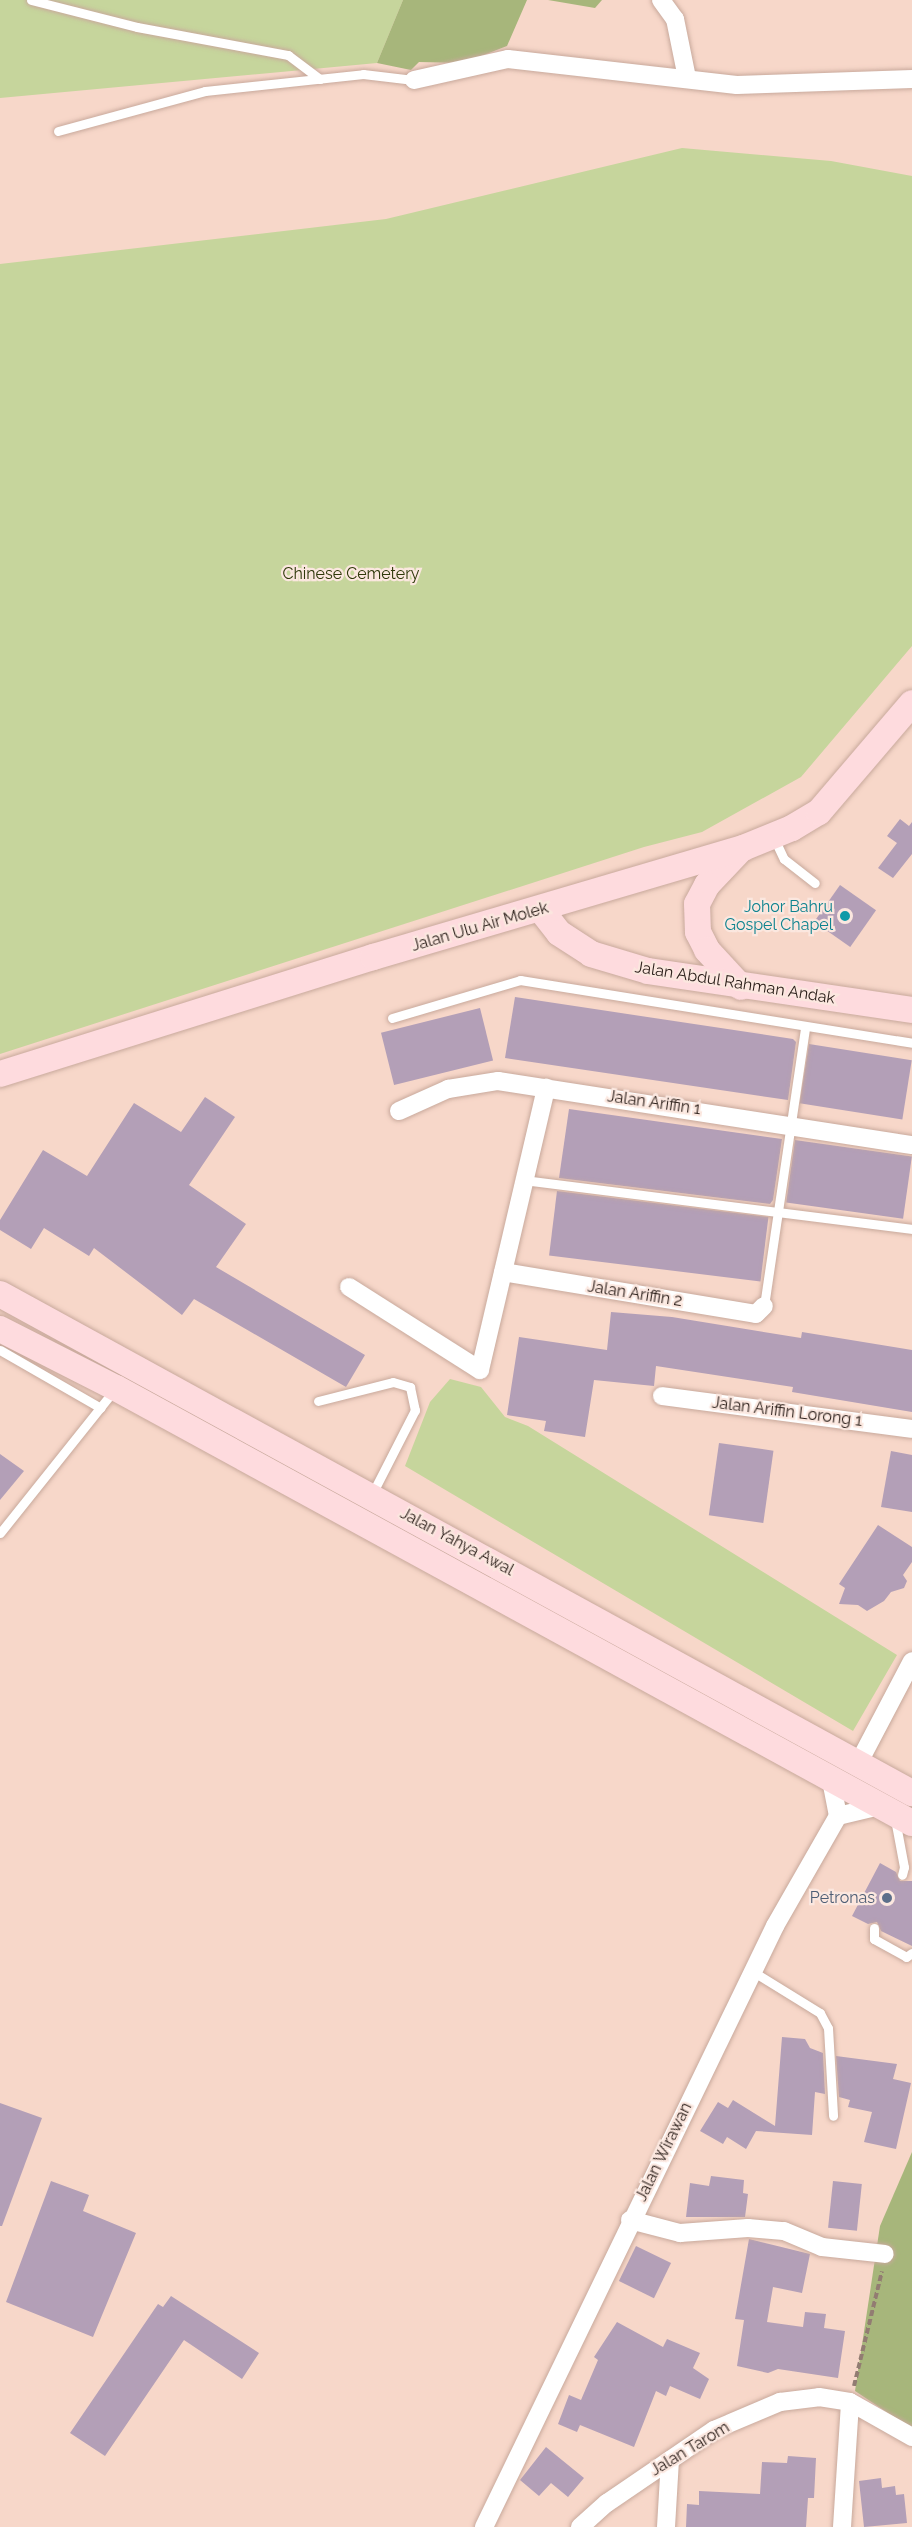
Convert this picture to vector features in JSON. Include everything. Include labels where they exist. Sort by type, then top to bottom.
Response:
[{"type":"main road","name":"Jalan Ulu Air Molek","points":[[0,1073],[373,957],[541,910],[743,848],[773,836],[819,812],[912,703]]},
{"type":"main road","points":[[741,987],[707,950],[698,932],[697,904],[707,885],[743,848]]},
{"type":"main road","name":"Jalan Abdul Rahman Andak","points":[[541,910],[559,933],[600,958],[648,971],[741,987],[912,1010]]},
{"type":"main road","name":"Jalan Yahya Awal","points":[[0,1294],[912,1793]]},
{"type":"main road","name":"Jalan Yahya Awal","points":[[0,1329],[108,1398],[895,1814]]},
{"type":"street","points":[[661,0],[675,20],[687,78]]},
{"type":"street","points":[[414,80],[508,59],[614,74],[687,78],[737,85],[912,79]]},
{"type":"street","name":"Jalan Ariffin 1","points":[[399,1111],[448,1089],[498,1081],[790,1124],[912,1145]]},
{"type":"street","points":[[349,1287],[477,1371],[482,1367],[546,1088]]},
{"type":"street","name":"Jalan Ariffin 2","points":[[503,1272],[756,1314],[764,1306]]},
{"type":"street","name":"Jalan Ariffin Lorong 1","points":[[662,1396],[912,1428]]},
{"type":"street","points":[[858,1764],[912,1661]]},
{"type":"street","points":[[831,1779],[838,1815],[895,1814]]},
{"type":"street","name":"Jalan Wirawan","points":[[484,2527],[630,2220],[753,1971],[838,1815]]},
{"type":"street","points":[[630,2220],[680,2234],[748,2228],[784,2231],[822,2247],[885,2254]]},
{"type":"street","name":"Jalan Tarom","points":[[580,2527],[607,2503],[714,2430],[780,2402],[819,2397],[850,2402],[912,2437]]},
{"type":"street","points":[[842,2527],[850,2402]]},
{"type":"street","points":[[666,2527],[669,2460]]},
{"type":"lane","points":[[31,0],[137,27],[288,55],[320,79]]},
{"type":"lane","points":[[58,131],[206,91],[379,74],[414,80]]},
{"type":"lane","points":[[773,836],[784,859],[815,883]]},
{"type":"lane","points":[[392,1018],[520,980],[912,1043]]},
{"type":"lane","points":[[764,1306],[804,1027]]},
{"type":"lane","points":[[524,1180],[912,1228]]},
{"type":"lane","points":[[0,1350],[108,1398],[0,1533]]},
{"type":"lane","points":[[318,1401],[393,1382],[410,1387],[415,1410],[371,1495]]},
{"type":"lane","points":[[895,1814],[906,1871]]},
{"type":"lane","points":[[874,1928],[874,1939],[906,1957],[912,1953]]},
{"type":"lane","points":[[753,1971],[820,2013],[828,2028],[833,2116]]},
{"type":"path","points":[[850,2402],[875,2308],[885,2254]]},
{"type":"green space","points":[[0,0],[403,0],[377,63],[0,98]]},
{"type":"green space","points":[[403,0],[527,0],[507,46],[463,63],[419,62],[411,70],[377,63]]},
{"type":"green space","points":[[548,0],[602,0],[595,8]]},
{"type":"green space","name":"Chinese Cemetery","points":[[682,148],[831,161],[912,176],[912,646],[801,777],[702,832],[644,847],[0,1054],[0,264],[386,219]]},
{"type":"green space","points":[[450,1379],[481,1387],[505,1417],[528,1426],[897,1655],[853,1731],[405,1466],[430,1402]]},
{"type":"green space","points":[[912,2152],[912,2429],[855,2391],[880,2226]]},
{"type":"building","points":[[900,819],[909,826],[912,822],[912,854],[893,878],[878,868],[897,843],[887,836]]},
{"type":"building","name":"Johor Bahru Gospel Chapel","points":[[840,885],[876,910],[850,947],[814,922]]},
{"type":"building","points":[[515,997],[793,1039],[796,1042],[788,1100],[505,1058]]},
{"type":"building","points":[[480,1008],[493,1060],[394,1085],[381,1033]]},
{"type":"building","points":[[809,1044],[912,1060],[902,1120],[800,1103]]},
{"type":"building","points":[[205,1097],[235,1117],[189,1185],[246,1224],[216,1267],[365,1355],[346,1387],[194,1299],[182,1315],[94,1248],[89,1256],[44,1228],[31,1249],[0,1230],[0,1220],[43,1150],[87,1176],[134,1103],[181,1132]]},
{"type":"building","points":[[569,1109],[782,1139],[773,1200],[770,1204],[559,1178]]},
{"type":"building","points":[[795,1140],[912,1156],[903,1219],[786,1202]]},
{"type":"building","points":[[557,1191],[768,1217],[760,1281],[549,1256]]},
{"type":"building","points":[[611,1312],[672,1317],[801,1338],[802,1332],[912,1350],[912,1412],[792,1392],[793,1387],[656,1366],[654,1386],[594,1380],[585,1437],[544,1431],[546,1421],[507,1415],[519,1337],[607,1350]]},
{"type":"building","points":[[719,1443],[773,1451],[763,1523],[709,1515]]},
{"type":"building","points":[[891,1451],[912,1455],[912,1512],[881,1507]]},
{"type":"building","points":[[0,1454],[24,1471],[0,1500]]},
{"type":"building","points":[[878,1525],[912,1547],[912,1562],[903,1575],[907,1581],[904,1588],[891,1592],[884,1601],[867,1611],[858,1605],[839,1604],[845,1588],[839,1584]]},
{"type":"building","name":"Petronas","points":[[880,1863],[896,1872],[900,1881],[912,1881],[912,1946],[881,1931],[877,1922],[868,1924],[852,1916]]},
{"type":"building","points":[[782,2037],[805,2039],[810,2048],[823,2053],[825,2094],[815,2092],[812,2135],[756,2131],[746,2149],[727,2137],[723,2144],[700,2131],[718,2102],[728,2108],[733,2100],[775,2126]]},
{"type":"building","points":[[836,2056],[897,2064],[893,2079],[911,2083],[896,2149],[864,2142],[872,2112],[848,2107],[850,2100],[839,2097]]},
{"type":"building","points":[[0,2103],[42,2118],[2,2226],[0,2226]]},
{"type":"building","points":[[711,2176],[744,2180],[743,2193],[748,2194],[745,2217],[686,2217],[690,2183],[709,2186]]},
{"type":"building","points":[[51,2181],[89,2195],[83,2211],[136,2233],[93,2337],[6,2302]]},
{"type":"building","points":[[833,2181],[862,2184],[857,2231],[828,2228]]},
{"type":"building","points":[[749,2239],[810,2254],[802,2293],[773,2287],[767,2322],[803,2327],[805,2312],[826,2314],[824,2328],[845,2331],[838,2378],[778,2369],[768,2373],[737,2366],[744,2320],[735,2319]]},
{"type":"building","points":[[636,2246],[671,2263],[654,2298],[619,2281]]},
{"type":"building","points":[[171,2296],[259,2353],[242,2379],[184,2340],[105,2456],[70,2433],[158,2304],[163,2307]]},
{"type":"building","points":[[617,2322],[663,2347],[667,2339],[700,2353],[693,2368],[709,2379],[700,2399],[670,2386],[666,2396],[656,2391],[634,2447],[580,2425],[577,2432],[558,2424],[569,2395],[581,2400],[598,2360],[594,2357]]},
{"type":"building","points":[[546,2447],[584,2478],[568,2497],[551,2483],[539,2496],[520,2480]]},
{"type":"building","points":[[788,2456],[816,2458],[814,2498],[808,2498],[806,2527],[686,2527],[687,2504],[699,2505],[699,2491],[760,2494],[762,2462],[787,2463]]},
{"type":"building","points":[[881,2478],[882,2488],[895,2486],[896,2495],[904,2494],[907,2523],[864,2527],[859,2481]]},
{"type":"place","name":"Johor Bahru Gospel Chapel","points":[[845,916]]},
{"type":"place","name":"Petronas","points":[[887,1898]]}]
